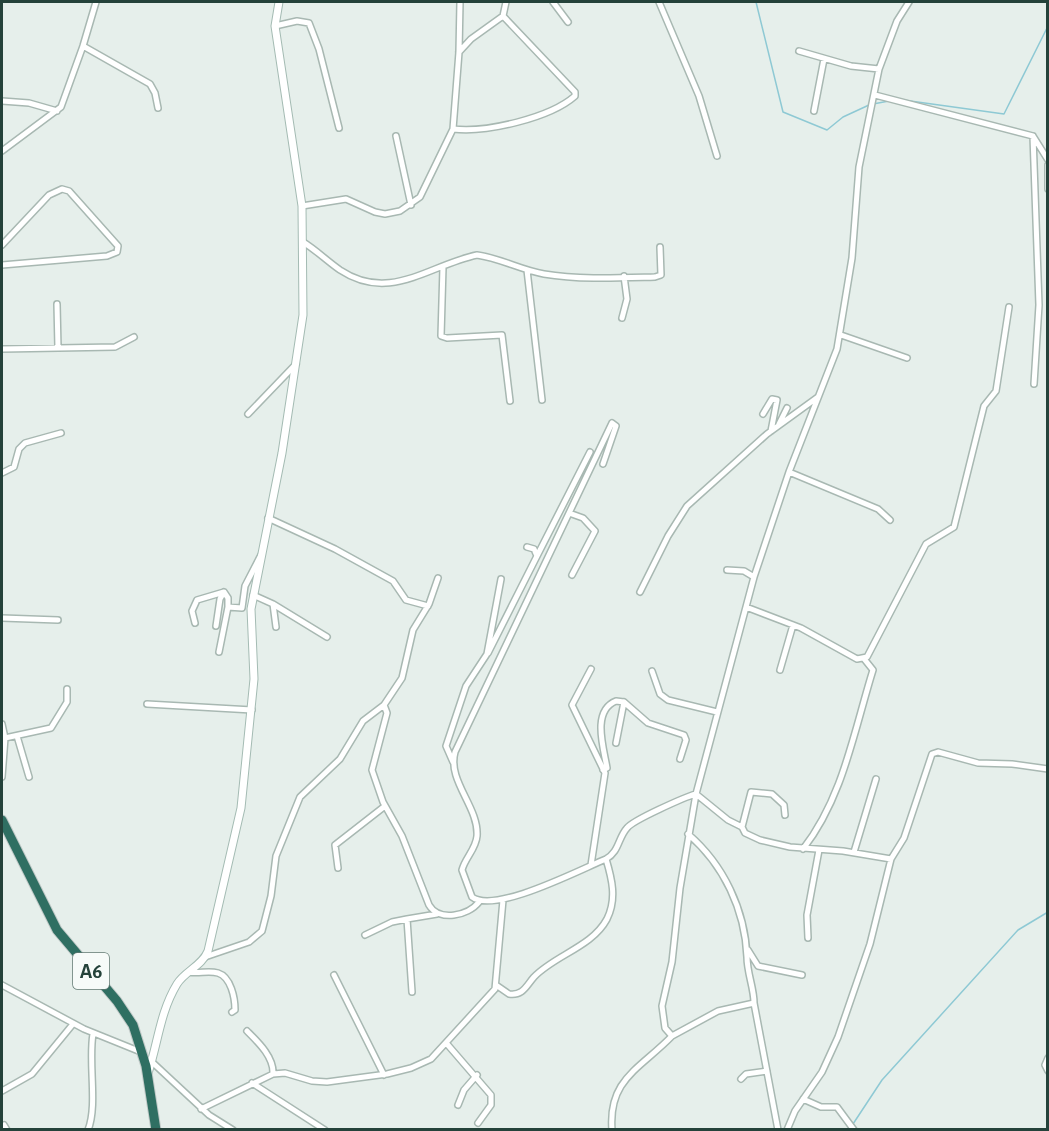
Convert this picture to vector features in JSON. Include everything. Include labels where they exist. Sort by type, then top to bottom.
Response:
[{"type":"highway","name":"A6","points":[[2,820],[57,930],[117,1001],[133,1025],[148,1076],[156,1130]]},
{"type":"street","points":[[2,152],[57,111],[83,46],[96,2]]},
{"type":"street","points":[[205,957],[237,831],[252,710],[253,595],[297,363],[303,315],[302,206],[275,26],[279,2]]},
{"type":"street","points":[[302,206],[346,199],[385,214],[411,205],[422,195],[453,129],[460,2]]},
{"type":"street","points":[[459,52],[487,26],[503,16],[506,2]]},
{"type":"street","points":[[553,2],[568,22]]},
{"type":"street","points":[[659,2],[699,96],[717,156]]},
{"type":"street","points":[[672,1036],[664,1022],[662,1006],[672,962],[688,834],[696,794],[754,577],[789,472],[841,335],[854,240],[859,167],[879,69],[908,4],[899,2]]},
{"type":"street","points":[[453,129],[470,131],[541,115],[565,105],[575,96],[575,92],[503,16]]},
{"type":"street","points":[[275,26],[297,21],[309,23],[319,49],[339,128]]},
{"type":"street","points":[[83,46],[150,84],[155,93],[158,108]]},
{"type":"street","points":[[799,51],[824,59],[879,69]]},
{"type":"street","points":[[814,111],[824,59]]},
{"type":"street","points":[[875,96],[1033,136],[1047,160]]},
{"type":"street","points":[[2,101],[29,103],[57,111]]},
{"type":"street","points":[[396,136],[411,205]]},
{"type":"street","points":[[1033,136],[1039,305],[1034,384]]},
{"type":"street","points":[[1047,165],[1047,189]]},
{"type":"street","points":[[2,245],[49,195],[62,189],[69,191],[118,246],[117,252],[106,256],[2,265]]},
{"type":"street","points":[[303,242],[341,270],[358,278],[382,283],[402,283],[477,255],[527,270],[567,277],[661,275],[660,247]]},
{"type":"street","points":[[443,267],[441,336],[447,338],[502,335],[510,401]]},
{"type":"street","points":[[527,270],[542,400]]},
{"type":"street","points":[[622,318],[627,299],[624,276]]},
{"type":"street","points":[[57,304],[58,348]]},
{"type":"street","points":[[865,660],[926,544],[954,527],[984,406],[996,391],[1009,307]]},
{"type":"street","points":[[841,335],[907,358]]},
{"type":"street","points":[[2,349],[115,346],[134,337]]},
{"type":"street","points":[[248,414],[297,363]]},
{"type":"street","points":[[640,592],[668,536],[687,506],[771,431],[819,396]]},
{"type":"street","points":[[763,414],[772,399],[777,400],[771,431]]},
{"type":"street","points":[[779,426],[787,408]]},
{"type":"street","points":[[454,763],[459,740],[612,423],[616,426],[603,464]]},
{"type":"street","points":[[2,473],[14,467],[19,449],[25,443],[61,433]]},
{"type":"street","points":[[479,902],[470,893],[463,876],[464,865],[476,842],[477,830],[446,746],[466,686],[487,654],[590,452]]},
{"type":"street","points":[[789,472],[878,510],[890,520]]},
{"type":"street","points":[[569,513],[583,518],[594,527],[595,531],[572,575]]},
{"type":"street","points":[[268,518],[335,549],[393,581],[406,600],[428,606]]},
{"type":"street","points":[[527,547],[534,549],[537,556]]},
{"type":"street","points":[[228,607],[242,608],[245,586],[253,566],[261,555]]},
{"type":"street","points":[[728,570],[744,571],[754,577]]},
{"type":"street","points":[[148,1076],[157,1033],[168,1000],[179,980],[205,957],[249,942],[262,931],[270,903],[276,856],[300,797],[340,759],[363,721],[384,705],[402,678],[413,630],[428,606],[438,578]]},
{"type":"street","points":[[487,654],[501,579]]},
{"type":"street","points":[[219,652],[228,607],[228,598],[224,592]]},
{"type":"street","points":[[195,623],[192,611],[197,600],[224,592]]},
{"type":"street","points":[[216,626],[220,599],[224,592]]},
{"type":"street","points":[[253,595],[273,604],[327,637]]},
{"type":"street","points":[[273,604],[276,627]]},
{"type":"street","points":[[746,607],[793,625],[865,660],[873,670],[834,799],[821,826],[803,849]]},
{"type":"street","points":[[2,618],[58,620]]},
{"type":"street","points":[[780,669],[793,625]]},
{"type":"street","points":[[591,669],[572,705],[605,774],[591,865]]},
{"type":"street","points":[[652,671],[660,694],[668,700],[717,712]]},
{"type":"street","points":[[3,739],[51,728],[61,708],[67,702],[67,689]]},
{"type":"street","points":[[603,770],[607,768],[601,742],[602,722],[612,702],[624,702],[648,723],[684,735],[686,740],[680,759]]},
{"type":"street","points":[[616,743],[624,702]]},
{"type":"street","points":[[147,704],[252,710]]},
{"type":"street","points":[[384,705],[387,713],[372,770],[385,806],[402,836],[429,906],[437,914]]},
{"type":"street","points":[[2,724],[2,777]]},
{"type":"street","points":[[17,736],[29,777]]},
{"type":"street","points":[[787,1130],[803,1099],[822,1072],[838,1037],[870,944],[891,859],[904,838],[930,757],[934,753],[978,763],[1012,764],[1047,769]]},
{"type":"street","points":[[854,852],[876,779]]},
{"type":"street","points":[[742,827],[751,792],[772,794],[784,805],[785,815]]},
{"type":"street","points":[[696,794],[728,820],[742,827],[745,833],[760,840],[803,849],[854,852],[891,859]]},
{"type":"street","points":[[365,935],[392,922],[463,912],[472,909],[479,902],[503,900],[606,859],[615,852],[623,833],[634,822],[696,794]]},
{"type":"street","points":[[338,868],[335,845],[385,806]]},
{"type":"street","points":[[688,834],[706,851],[727,882],[748,950],[754,1004],[778,1130]]},
{"type":"street","points":[[808,938],[807,915],[819,850]]},
{"type":"street","points":[[496,986],[509,994],[521,993],[549,964],[598,930],[609,914],[613,893],[606,859]]},
{"type":"street","points":[[201,1108],[273,1074],[285,1073],[312,1081],[327,1082],[384,1075],[426,1062],[447,1044],[490,996],[496,986],[503,900]]},
{"type":"street","points":[[407,919],[412,992]]},
{"type":"street","points":[[748,950],[758,966],[802,975]]},
{"type":"street","points":[[189,972],[219,973],[226,979],[235,1001],[235,1010],[232,1012]]},
{"type":"street","points":[[334,975],[384,1075]]},
{"type":"street","points":[[2,985],[93,1034],[142,1052]]},
{"type":"street","points":[[612,1130],[612,1106],[616,1090],[672,1036],[718,1011],[754,1004]]},
{"type":"street","points":[[2,1091],[32,1074],[73,1024]]},
{"type":"street","points":[[247,1031],[263,1049],[273,1067],[273,1074]]},
{"type":"street","points":[[88,1130],[93,1114],[90,1059],[93,1034]]},
{"type":"street","points":[[447,1044],[477,1075],[492,1097],[488,1110],[478,1123]]},
{"type":"street","points":[[1047,1058],[1045,1065],[1047,1071]]},
{"type":"street","points":[[152,1062],[201,1108],[233,1130]]},
{"type":"street","points":[[741,1079],[746,1074],[767,1071]]},
{"type":"street","points":[[458,1105],[468,1084],[477,1075]]},
{"type":"street","points":[[252,1083],[326,1130]]},
{"type":"street","points":[[803,1099],[821,1107],[837,1107],[854,1130]]},
{"type":"waterway","points":[[756,2],[783,112],[827,130],[843,117],[869,105]]},
{"type":"waterway","points":[[903,100],[1004,114],[1048,26]]},
{"type":"waterway","points":[[873,104],[889,101]]},
{"type":"waterway","points":[[853,1124],[882,1080],[1018,930],[1048,912]]}]
